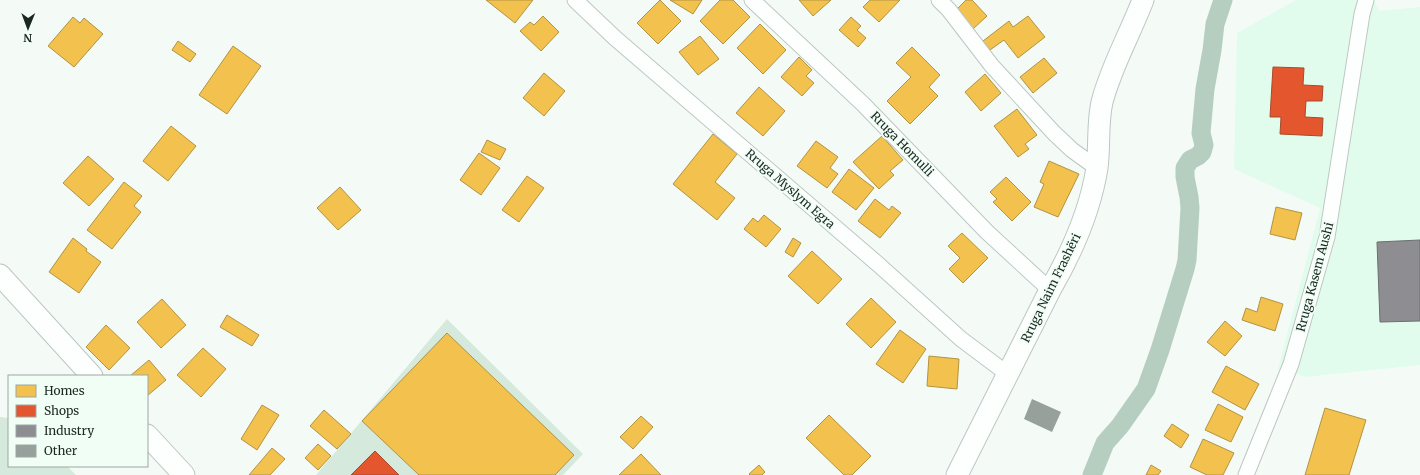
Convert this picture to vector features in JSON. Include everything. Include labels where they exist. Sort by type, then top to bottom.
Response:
[{"type":"street","name":"Rruga Myslym Egra","points":[[575,0],[615,38],[880,265],[961,339],[1009,375]]},
{"type":"street","name":"Rruga Homulli","points":[[752,0],[863,104],[987,232],[1050,290]]},
{"type":"street","points":[[939,0],[949,10],[992,66],[1054,133],[1072,150],[1097,168]]},
{"type":"street","name":"Rruga Naim Frashëri","points":[[958,475],[1050,290],[1067,261],[1079,231],[1090,200],[1097,168],[1099,124],[1102,103],[1108,84],[1143,0]]},
{"type":"street","name":"Rruga Kasem Aushi","points":[[1246,475],[1291,364],[1327,237],[1362,14],[1366,0]]},
{"type":"street","points":[[0,275],[91,375]]},
{"type":"street","points":[[148,436],[184,475]]},
{"type":"shaded area","points":[[1296,0],[1374,0],[1379,11],[1420,7],[1420,365],[1306,377],[1278,369],[1320,208],[1234,169],[1237,33]]},
{"type":"shaded area","points":[[447,319],[583,454],[563,475],[316,475]]},
{"type":"shaded area","points":[[0,417],[8,418],[8,467],[68,467],[76,475],[0,475]]},
{"type":"building: Homes","points":[[486,0],[533,0],[515,23]]},
{"type":"building: Homes","points":[[660,0],[681,21],[658,44],[637,23]]},
{"type":"building: Homes","points":[[670,0],[702,0],[693,14]]},
{"type":"building: Homes","points":[[720,0],[733,0],[750,17],[723,44],[700,21]]},
{"type":"building: Homes","points":[[799,0],[831,0],[813,16]]},
{"type":"building: Homes","points":[[870,0],[900,0],[879,22],[863,7]]},
{"type":"building: Homes","points":[[966,0],[972,0],[987,16],[973,29],[956,10]]},
{"type":"building: Homes","points":[[543,16],[559,32],[541,51],[520,31],[530,22],[534,25]]},
{"type":"building: Homes","points":[[1028,16],[1045,37],[1018,58],[1004,40],[990,50],[983,41],[1009,21],[1013,27]]},
{"type":"building: Homes","points":[[73,17],[80,23],[84,18],[103,34],[74,67],[48,46]]},
{"type":"building: Homes","points":[[851,17],[861,26],[857,30],[866,38],[858,47],[839,30]]},
{"type":"building: Homes","points":[[760,24],[786,50],[763,74],[737,48]]},
{"type":"building: Homes","points":[[700,36],[719,59],[698,75],[679,52]]},
{"type":"building: Homes","points":[[178,41],[196,54],[190,62],[172,50]]},
{"type":"building: Homes","points":[[233,46],[261,66],[227,114],[199,95]]},
{"type":"building: Homes","points":[[912,47],[940,75],[929,87],[938,96],[910,124],[887,101],[911,77],[896,63]]},
{"type":"building: Homes","points":[[799,57],[812,70],[806,76],[814,83],[802,96],[781,77]]},
{"type":"building: Homes","points":[[1044,58],[1057,73],[1033,93],[1020,77]]},
{"type":"building: Homes","points":[[544,73],[565,91],[544,116],[523,98]]},
{"type":"building: Homes","points":[[985,74],[1001,93],[981,111],[965,92]]},
{"type":"building: Homes","points":[[759,87],[785,111],[763,136],[736,113]]},
{"type":"building: Homes","points":[[1017,109],[1037,135],[1025,144],[1029,149],[1018,157],[994,126]]},
{"type":"building: Homes","points":[[171,126],[196,146],[168,181],[143,161]]},
{"type":"building: Homes","points":[[713,134],[737,154],[715,182],[735,198],[717,220],[673,184]]},
{"type":"building: Homes","points":[[882,136],[903,160],[890,171],[894,175],[879,189],[853,162]]},
{"type":"building: Homes","points":[[487,140],[506,149],[500,160],[481,152]]},
{"type":"building: Homes","points":[[816,141],[838,157],[830,168],[838,174],[827,188],[797,166]]},
{"type":"building: Homes","points":[[479,153],[500,168],[481,195],[460,180]]},
{"type":"building: Homes","points":[[88,156],[114,179],[89,206],[63,183]]},
{"type":"building: Homes","points":[[1049,161],[1079,174],[1058,217],[1034,207],[1044,184],[1040,182]]},
{"type":"building: Homes","points":[[849,169],[874,188],[856,210],[832,192]]},
{"type":"building: Homes","points":[[527,176],[544,188],[519,222],[502,210]]},
{"type":"building: Homes","points":[[1006,177],[1031,202],[1012,221],[993,202],[997,199],[990,192]]},
{"type":"building: Homes","points":[[124,182],[142,196],[134,206],[141,212],[112,249],[87,230]]},
{"type":"building: Homes","points":[[340,187],[361,210],[338,230],[317,208]]},
{"type":"building: Homes","points":[[875,199],[889,210],[892,206],[901,213],[880,238],[858,221]]},
{"type":"building: Homes","points":[[1276,207],[1302,213],[1295,240],[1270,234]]},
{"type":"building: Homes","points":[[764,215],[781,229],[766,247],[744,229],[753,218],[758,222]]},
{"type":"building: Homes","points":[[962,233],[988,258],[963,283],[949,269],[960,258],[948,246]]},
{"type":"building: Homes","points":[[73,238],[87,249],[86,251],[101,262],[79,293],[49,272]]},
{"type":"building: Homes","points":[[793,238],[801,243],[793,257],[785,252]]},
{"type":"building: Homes","points":[[812,251],[842,279],[818,304],[788,276]]},
{"type":"building: Homes","points":[[1261,297],[1283,304],[1275,331],[1242,320],[1246,308],[1257,312]]},
{"type":"building: Homes","points":[[871,298],[896,322],[871,348],[846,324]]},
{"type":"building: Homes","points":[[162,299],[186,325],[161,348],[137,322]]},
{"type":"building: Homes","points":[[227,315],[259,335],[252,346],[220,327]]},
{"type":"building: Homes","points":[[1225,321],[1242,336],[1225,356],[1207,342]]},
{"type":"building: Homes","points":[[106,325],[130,348],[109,370],[86,347]]},
{"type":"building: Homes","points":[[900,330],[926,349],[903,383],[876,364]]},
{"type":"building: Homes","points":[[447,333],[574,455],[555,475],[419,475],[362,421]]},
{"type":"building: Homes","points":[[203,348],[226,369],[201,397],[177,375]]},
{"type":"building: Homes","points":[[929,356],[959,359],[957,389],[927,386]]},
{"type":"building: Homes","points":[[149,360],[166,380],[148,395],[148,375],[131,375]]},
{"type":"building: Homes","points":[[1226,366],[1259,384],[1245,410],[1212,392]]},
{"type":"building: Homes","points":[[1218,404],[1243,417],[1231,442],[1205,430]]},
{"type":"building: Homes","points":[[262,405],[279,415],[257,450],[241,439]]},
{"type":"building: Homes","points":[[1325,408],[1366,420],[1349,475],[1305,475]]},
{"type":"building: Homes","points":[[324,410],[351,434],[337,449],[310,426]]},
{"type":"building: Homes","points":[[829,415],[871,456],[852,475],[844,475],[806,438]]},
{"type":"building: Homes","points":[[641,416],[653,427],[633,449],[620,437]]},
{"type":"building: Homes","points":[[1172,424],[1189,435],[1181,448],[1164,436]]},
{"type":"building: Homes","points":[[1203,439],[1234,453],[1223,475],[1207,475],[1190,467]]},
{"type":"building: Homes","points":[[318,444],[331,456],[318,470],[305,458]]},
{"type":"building: Homes","points":[[272,448],[285,459],[270,475],[249,475]]},
{"type":"building: Homes","points":[[641,454],[661,475],[619,475]]},
{"type":"building: Homes","points":[[759,465],[765,472],[762,475],[749,474]]},
{"type":"building: Homes","points":[[1151,465],[1161,471],[1158,475],[1146,475]]},
{"type":"building: Shops","points":[[1273,67],[1304,68],[1303,85],[1323,86],[1322,101],[1306,101],[1305,117],[1323,118],[1322,136],[1280,134],[1281,117],[1270,117]]},
{"type":"building: Shops","points":[[375,451],[399,475],[351,475]]},
{"type":"building: Industry","points":[[1420,240],[1420,321],[1380,322],[1377,242]]},
{"type":"building: Other","points":[[1032,399],[1061,412],[1052,432],[1024,419]]},
{"type":"waterway","points":[[1092,475],[1105,443],[1120,426],[1146,389],[1160,350],[1185,269],[1187,260],[1190,208],[1185,168],[1190,160],[1202,152],[1204,145],[1201,133],[1205,89],[1215,24],[1223,0]]}]
